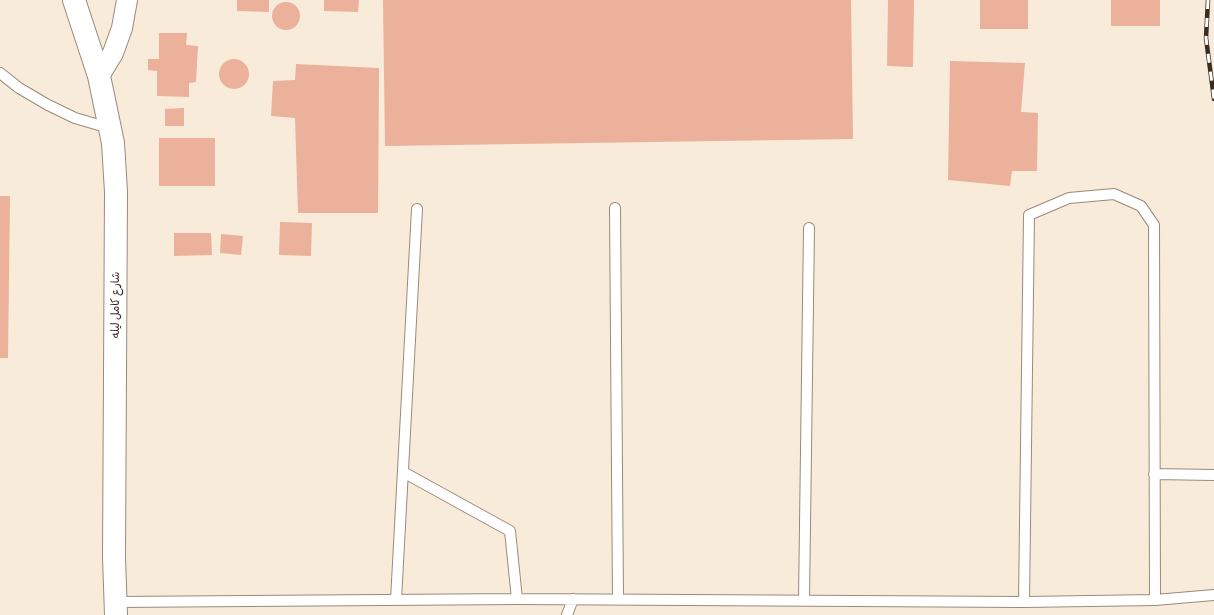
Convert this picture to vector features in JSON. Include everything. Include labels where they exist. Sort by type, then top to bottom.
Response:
[{"type":"street","name":"شارع كامل ليله","points":[[74,0],[98,76],[113,143],[116,192],[115,608]]},
{"type":"street","points":[[98,76],[113,53],[122,28],[127,0]]},
{"type":"lane","points":[[0,73],[19,88],[48,105],[76,118],[109,128]]},
{"type":"lane","points":[[1024,602],[1029,215],[1069,198],[1114,194],[1141,206],[1154,225],[1155,600]]},
{"type":"lane","points":[[615,208],[618,600]]},
{"type":"lane","points":[[396,600],[417,209]]},
{"type":"lane","points":[[804,599],[809,228]]},
{"type":"lane","points":[[403,472],[510,531],[517,600]]},
{"type":"lane","points":[[1154,474],[1214,475]]},
{"type":"lane","points":[[115,608],[396,600],[804,599],[1024,602],[1155,600],[1214,595]]},
{"type":"lane","points":[[567,615],[573,599]]},
{"type":"building","points":[[237,0],[269,0],[269,12],[237,11]]},
{"type":"building","points":[[324,0],[359,0],[358,12],[324,11]]},
{"type":"building","points":[[383,0],[851,0],[853,139],[385,146]]},
{"type":"building","points":[[888,0],[914,0],[913,67],[887,66]]},
{"type":"building","points":[[980,0],[1028,0],[1028,29],[980,29]]},
{"type":"building","points":[[1111,0],[1160,0],[1160,26],[1111,26]]},
{"type":"building","points":[[286,2],[296,6],[300,16],[296,26],[286,30],[276,26],[272,16],[276,6]]},
{"type":"building","points":[[159,33],[187,33],[186,45],[198,46],[196,82],[189,83],[189,97],[157,96],[157,71],[148,70],[148,59],[159,59]]},
{"type":"building","points":[[234,59],[245,63],[249,74],[245,85],[234,89],[223,85],[219,74],[223,63]]},
{"type":"building","points":[[950,61],[1025,63],[1021,112],[1038,113],[1037,171],[1012,171],[1010,186],[948,180]]},
{"type":"building","points":[[296,64],[379,68],[378,213],[298,213],[295,118],[271,116],[273,81],[295,80]]},
{"type":"building","points":[[184,108],[184,126],[165,126],[165,109]]},
{"type":"building","points":[[159,138],[215,138],[215,186],[159,186]]},
{"type":"building","points":[[0,196],[10,196],[8,358],[0,358]]},
{"type":"building","points":[[280,222],[312,223],[311,256],[279,255]]},
{"type":"building","points":[[174,233],[211,233],[212,255],[174,256]]},
{"type":"building","points":[[221,234],[243,236],[241,255],[220,253]]},
{"type":"railway","points":[[1208,0],[1206,38],[1214,99]]}]
